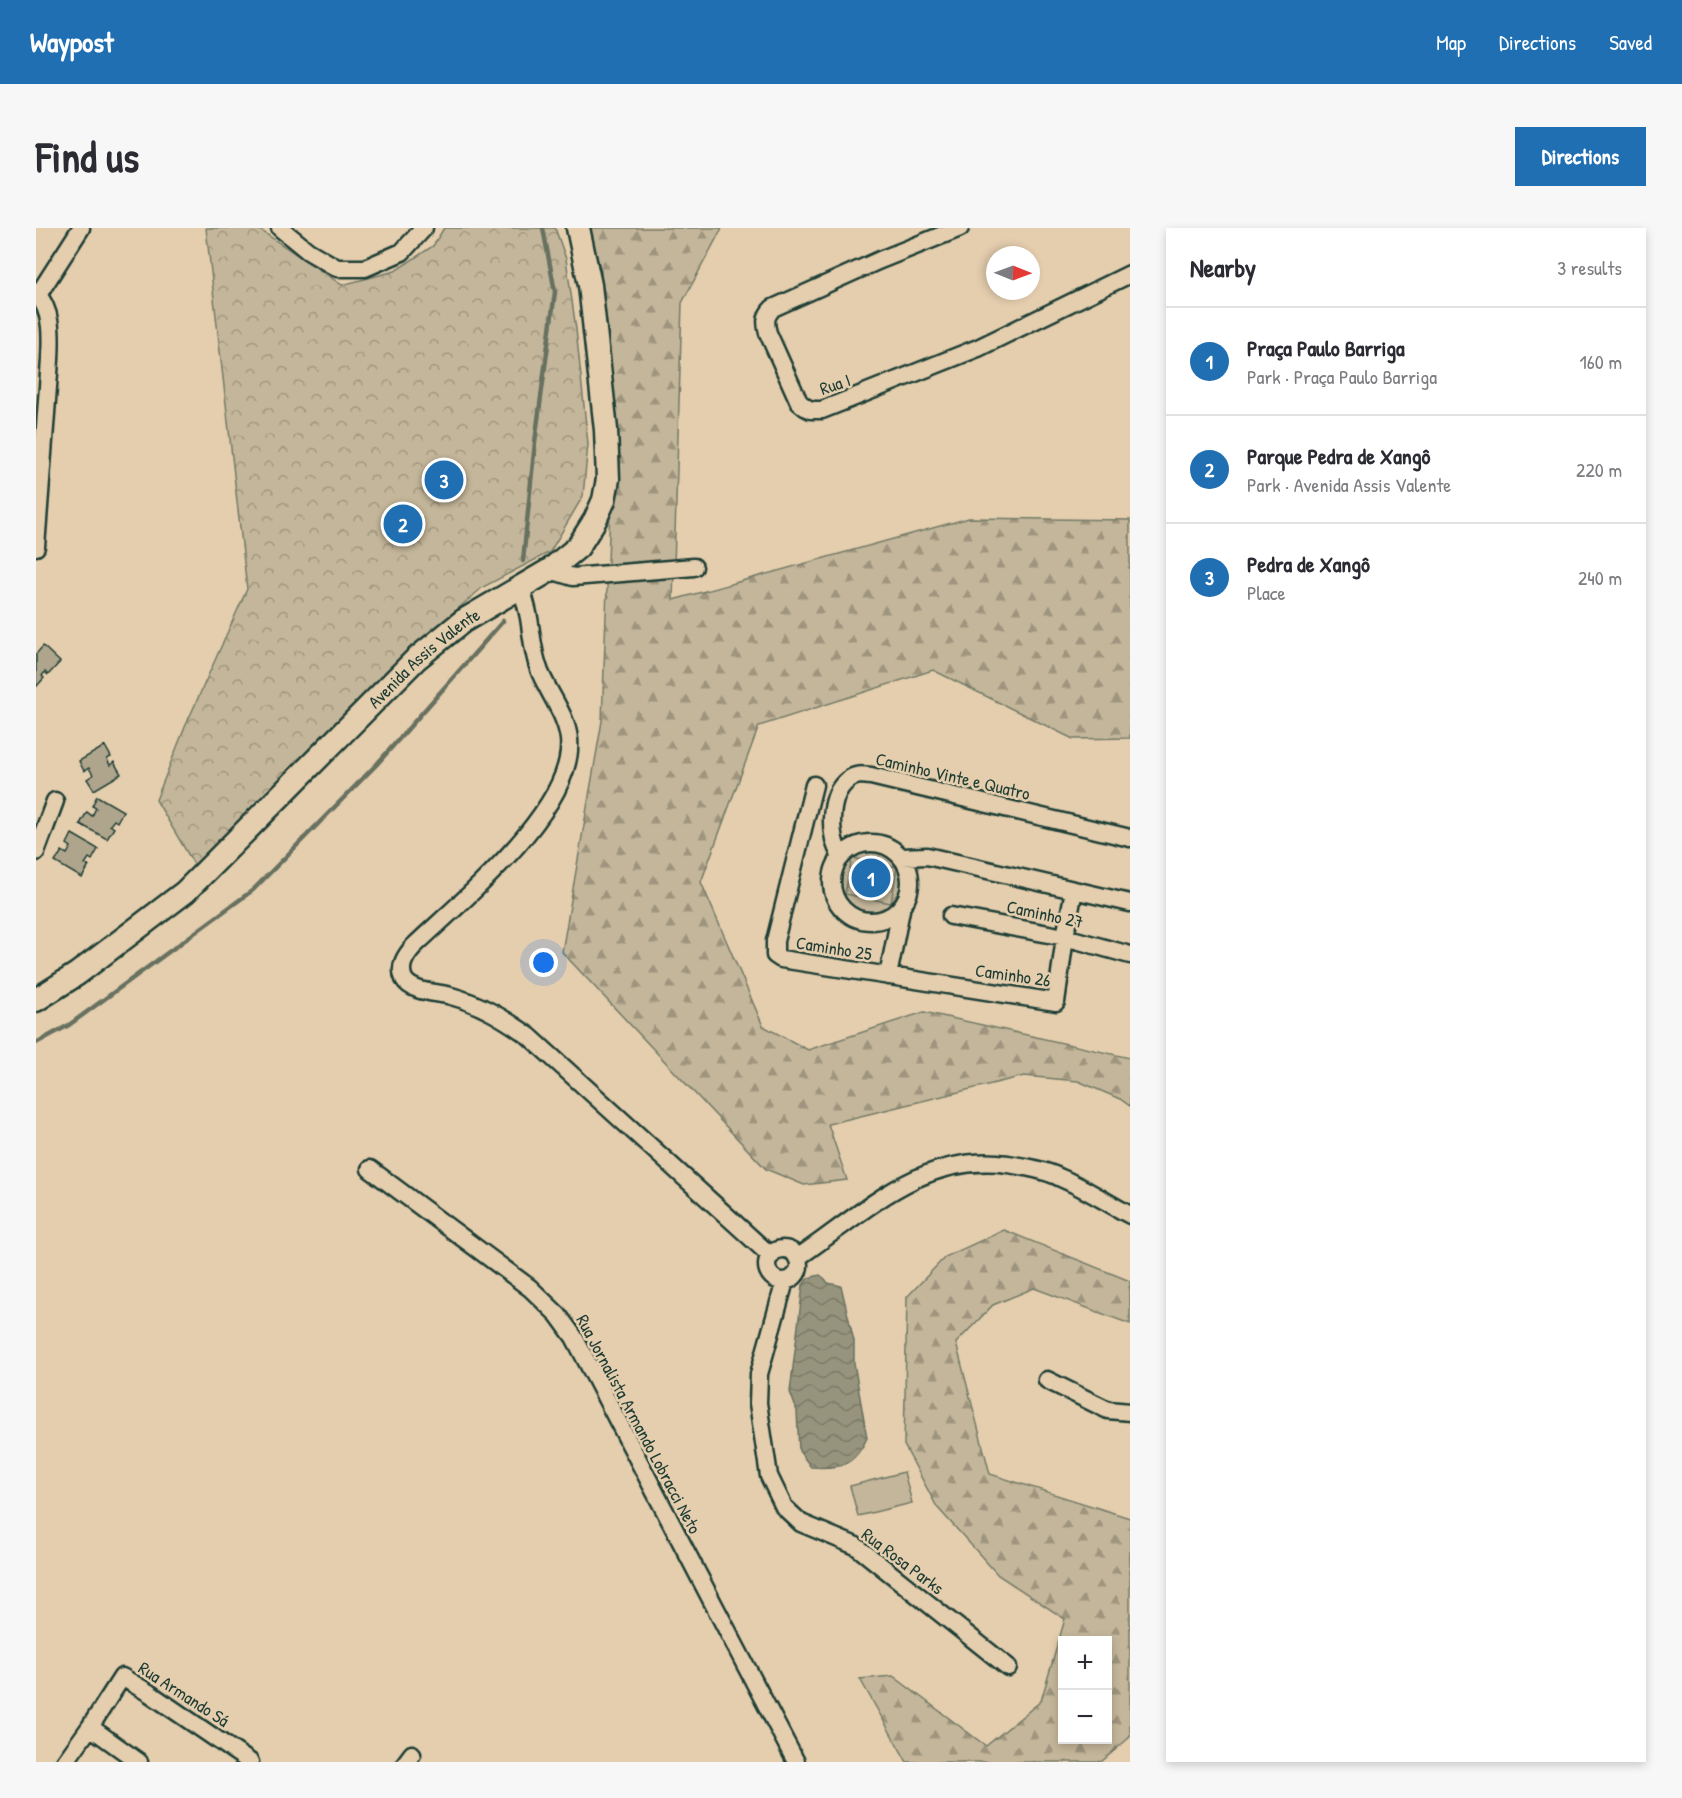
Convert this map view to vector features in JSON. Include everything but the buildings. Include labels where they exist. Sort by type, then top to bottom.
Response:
[{"type":"main road","name":"Avenida Assis Valente","points":[[36,1000],[77,974],[185,892],[416,659],[462,621],[550,570],[578,547],[596,520],[604,500],[608,479],[606,430],[590,285],[578,228]]},
{"type":"street","points":[[36,547],[51,360],[51,331],[46,309],[37,294],[81,228]]},
{"type":"street","points":[[280,228],[308,251],[338,268],[365,268],[402,252],[424,228]]},
{"type":"street","name":"Rua I","points":[[960,228],[880,260],[773,308],[768,313],[765,322],[768,333],[799,402],[805,407],[822,410],[840,404],[978,348],[1130,274]]},
{"type":"street","points":[[550,570],[573,577],[694,567]]},
{"type":"street","points":[[521,587],[529,615],[533,649],[539,671],[566,723],[569,741],[564,776],[555,794],[506,858],[406,955],[401,965],[404,979],[412,987],[471,1002],[490,1010],[522,1031],[771,1256]]},
{"type":"street","name":"Caminho Vinte e Quatro","points":[[841,856],[832,835],[836,795],[849,778],[859,775],[1130,838]]},
{"type":"street","name":"Caminho 25","points":[[814,785],[775,941],[775,955],[790,961],[888,976],[901,910]]},
{"type":"street","points":[[36,852],[55,801]]},
{"type":"street","points":[[865,843],[879,843],[891,848],[902,857],[908,867],[910,890],[901,910],[885,919],[870,921],[854,918],[841,908],[834,894],[832,878],[841,856],[852,847],[865,843]]},
{"type":"street","points":[[902,857],[927,856],[1130,903]]},
{"type":"street","name":"Caminho 26","points":[[888,976],[1056,1002],[1074,890]]},
{"type":"street","name":"Caminho 27","points":[[951,915],[1065,937],[1130,955]]},
{"type":"street","points":[[797,1258],[906,1183],[932,1171],[962,1164],[992,1162],[1029,1167],[1061,1178],[1130,1215]]},
{"type":"street","name":"Rua Jornalista Armando Lobracci Neto","points":[[370,1169],[530,1288],[558,1315],[574,1337],[796,1762]]},
{"type":"street","points":[[790,1251],[797,1258],[799,1263],[797,1273],[790,1280],[775,1279],[768,1271],[768,1260],[775,1252],[790,1251]]},
{"type":"street","name":"Rua Rosa Parks","points":[[785,1281],[759,1374],[758,1403],[769,1476],[784,1507],[801,1523],[856,1546],[1008,1667]]},
{"type":"street","points":[[1047,1380],[1108,1410],[1128,1413]]},
{"type":"street","name":"Rua Armando Sá","points":[[65,1762],[122,1677],[149,1692],[250,1762]]},
{"type":"street","points":[[90,1727],[139,1762]]},
{"type":"green space","points":[[206,228],[257,228],[342,285],[395,271],[433,246],[444,228],[555,228],[566,259],[588,444],[583,496],[550,552],[483,587],[385,672],[195,866],[156,800],[185,727],[247,589]]},
{"type":"green space","points":[[588,228],[722,228],[682,303],[673,600],[969,518],[1130,520],[1130,738],[1073,739],[933,670],[759,726],[701,882],[763,1026],[808,1050],[924,1012],[1130,1058],[1130,1106],[1120,1099],[1078,1081],[1024,1076],[828,1124],[847,1180],[804,1185],[766,1169],[562,952],[602,721],[611,482],[601,271]]},
{"type":"green space","points":[[871,850],[889,856],[897,864],[903,882],[897,900],[889,908],[871,914],[853,908],[845,900],[839,882],[845,864],[853,856]]},
{"type":"green space","points":[[852,858],[897,867],[891,903],[845,894]]},
{"type":"green space","points":[[1004,1230],[1130,1281],[1130,1324],[1034,1288],[993,1305],[956,1343],[990,1474],[1130,1518],[1130,1737],[1101,1762],[907,1762],[860,1679],[893,1676],[986,1746],[1041,1701],[1058,1643],[1058,1744],[1112,1744],[1112,1636],[1060,1636],[1065,1619],[998,1575],[937,1507],[904,1445],[907,1297],[945,1257]]},
{"type":"green space","points":[[904,1472],[912,1503],[858,1516],[850,1486]]},
{"type":"water","points":[[820,1275],[828,1283],[841,1286],[854,1341],[854,1363],[867,1438],[857,1455],[851,1460],[845,1464],[830,1467],[811,1467],[799,1451],[797,1411],[790,1392],[803,1285],[808,1278]]},
{"type":"waterway","points":[[523,561],[535,442],[555,292],[543,228]]},
{"type":"waterway","points":[[36,1043],[69,1025],[253,890],[377,764],[503,621]]},
{"type":"place","name":"Pedra de Xangô","points":[[444,480]]},
{"type":"place","name":"Parque Pedra de Xangô","points":[[403,524]]},
{"type":"place","name":"Praça Paulo Barriga","points":[[871,878]]}]
